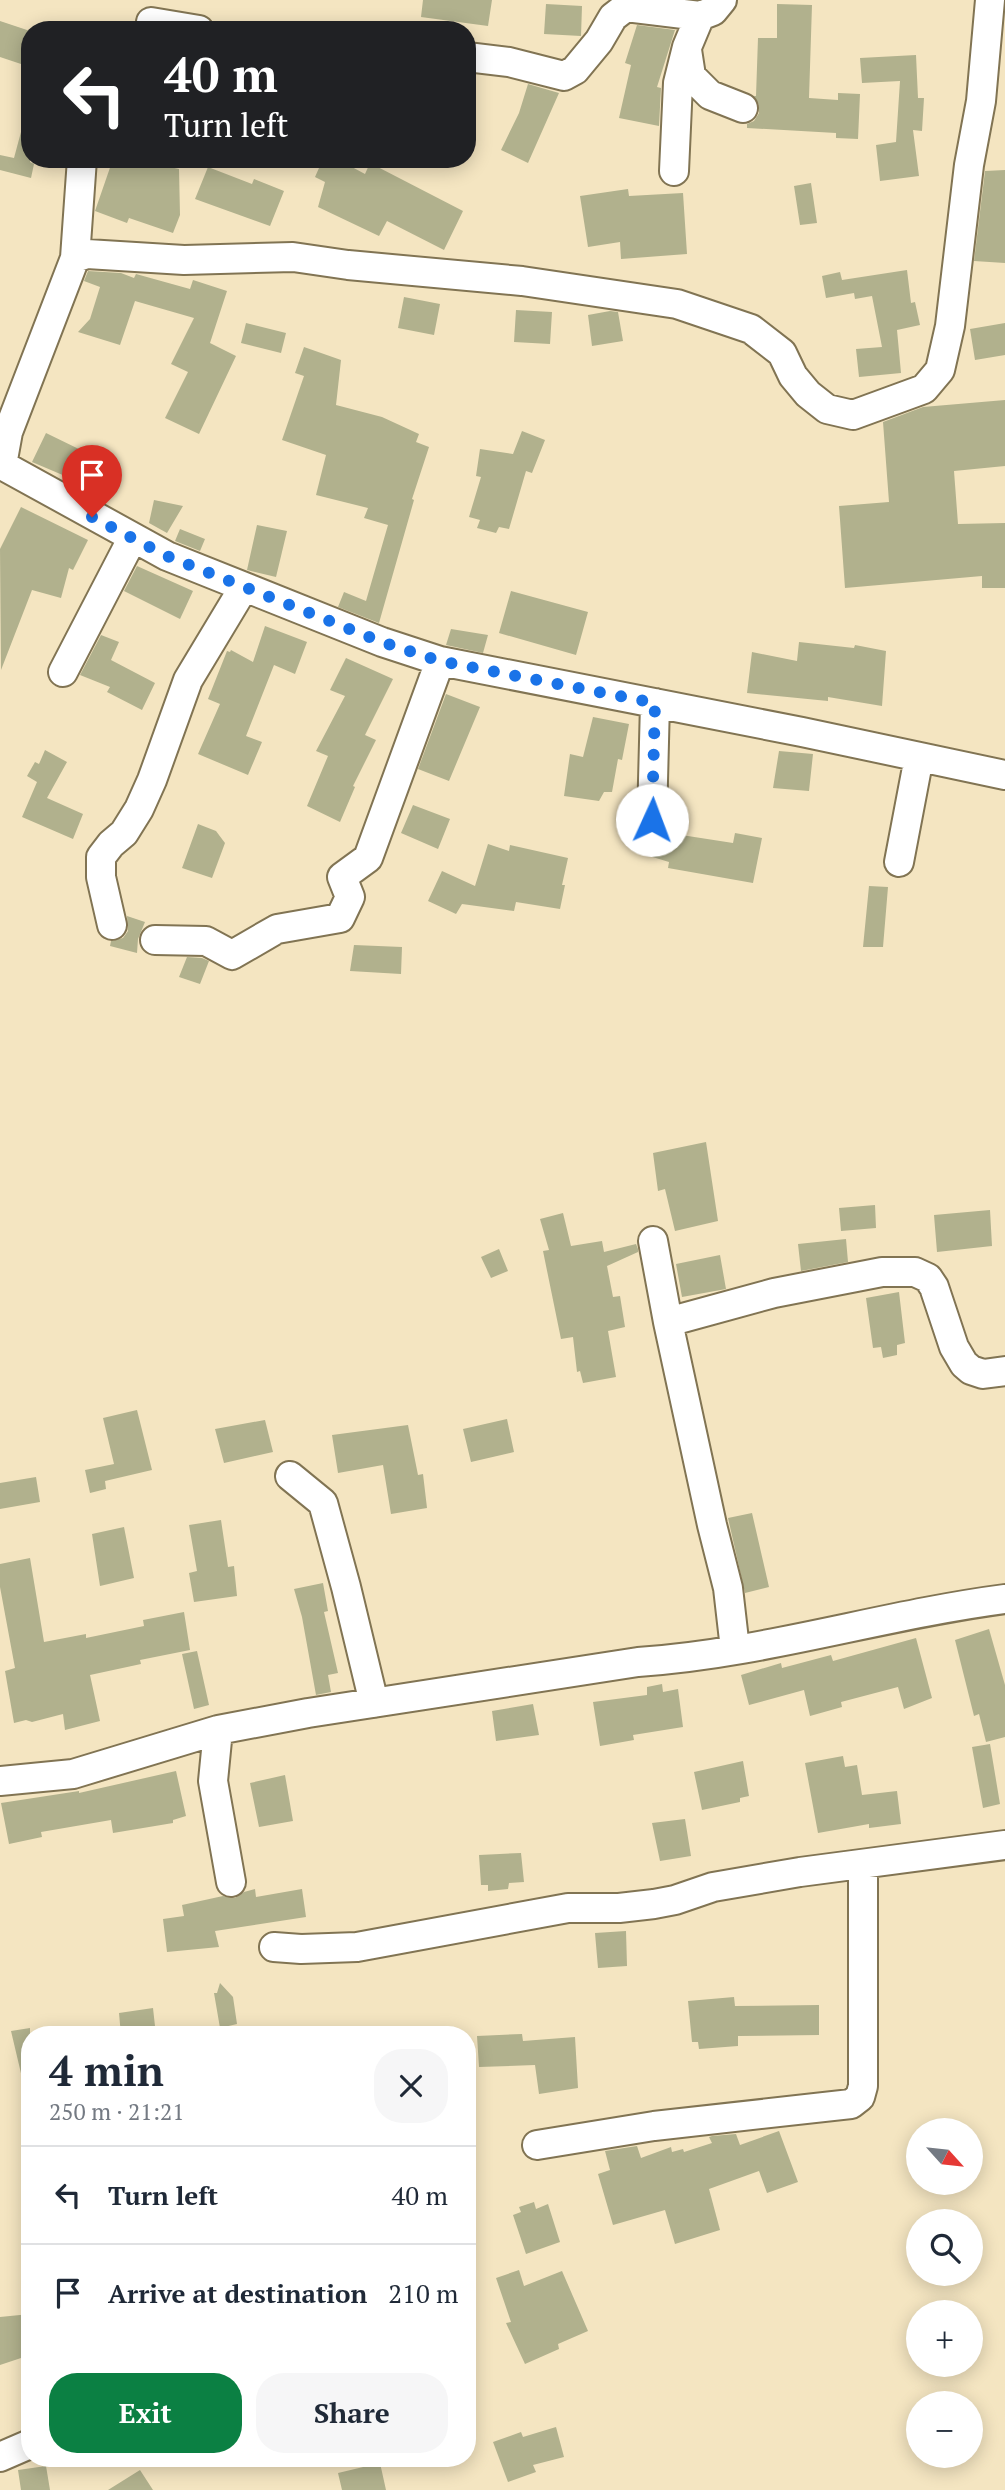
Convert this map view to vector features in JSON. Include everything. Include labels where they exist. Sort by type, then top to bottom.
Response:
[{"type":"street","points":[[75,258],[87,254],[184,260],[263,260],[293,257],[348,265],[522,281],[677,304],[751,329],[782,353],[793,376],[808,394],[827,409],[853,415],[925,389],[940,370],[950,326],[969,165],[981,101],[990,0]]},
{"type":"street","points":[[476,58],[509,62],[564,76],[575,70],[599,41],[613,17],[626,7],[711,8]]},
{"type":"street","points":[[674,171],[678,83],[687,47],[711,8]]},
{"type":"street","points":[[687,47],[691,76],[710,95],[743,108]]},
{"type":"street","points":[[81,168],[75,258],[4,431],[1,470],[167,556],[382,642],[440,661],[1005,775]]},
{"type":"street","points":[[63,672],[132,539]]},
{"type":"street","points":[[112,925],[101,877],[101,858],[124,832],[139,809],[188,680],[244,587]]},
{"type":"street","points":[[155,940],[206,941],[232,955],[277,929],[340,918],[350,897],[342,877],[369,858],[440,661]]},
{"type":"street","points":[[652,820],[655,703]]},
{"type":"street","points":[[900,862],[919,757]]},
{"type":"street","points":[[653,1241],[668,1322],[728,1588],[735,1649]]},
{"type":"street","points":[[668,1322],[774,1293],[882,1272],[915,1272],[928,1278],[934,1287],[954,1348],[964,1364],[983,1374],[1005,1371]]},
{"type":"street","points":[[290,1476],[323,1503],[374,1703]]},
{"type":"street","points":[[0,1781],[73,1774],[218,1731],[374,1703],[638,1662],[685,1659],[958,1605],[1005,1599]]},
{"type":"street","points":[[218,1731],[213,1781],[232,1882]]},
{"type":"street","points":[[274,1947],[301,1950],[357,1947],[568,1908],[620,1909],[675,1900],[713,1887],[800,1872],[1005,1845]]},
{"type":"street","points":[[537,2145],[654,2126],[851,2104],[860,2097],[863,2086],[863,1864]]},
{"type":"street","points":[[0,2456],[21,2448]]},
{"type":"building","points":[[423,0],[492,0],[488,26],[476,24],[476,21],[421,17]]},
{"type":"building","points":[[546,4],[582,6],[581,36],[544,34]]},
{"type":"building","points":[[777,4],[812,5],[809,98],[838,100],[838,93],[860,94],[858,139],[836,138],[836,133],[747,128],[747,124],[754,121],[759,113],[759,105],[754,96],[758,38],[777,38]]},
{"type":"building","points":[[0,21],[21,28],[21,64],[0,57]]},
{"type":"building","points":[[637,25],[675,30],[657,87],[661,88],[659,126],[619,118],[631,65],[625,63]]},
{"type":"building","points":[[916,55],[918,98],[924,98],[922,131],[913,130],[919,176],[880,181],[876,145],[896,142],[900,81],[862,83],[860,58]]},
{"type":"building","points":[[528,84],[559,93],[528,163],[501,150],[519,113]]},
{"type":"building","points":[[21,132],[21,168],[33,168],[31,178],[0,170],[0,155],[14,158]]},
{"type":"building","points":[[110,168],[179,169],[180,215],[173,233],[129,218],[127,223],[95,211]]},
{"type":"building","points":[[208,168],[252,184],[254,179],[284,191],[270,226],[195,199]]},
{"type":"building","points":[[319,168],[354,168],[365,174],[368,168],[380,168],[463,211],[444,250],[387,221],[379,236],[318,207],[325,182],[315,177]]},
{"type":"building","points":[[1005,170],[1005,263],[974,261],[985,171]]},
{"type":"building","points":[[811,183],[817,223],[800,225],[794,186]]},
{"type":"building","points":[[628,189],[629,196],[683,193],[687,254],[621,259],[620,242],[588,247],[580,196]]},
{"type":"building","points":[[907,270],[911,303],[915,302],[920,325],[897,330],[901,373],[859,377],[856,349],[882,347],[872,296],[855,299],[854,293],[826,298],[822,276],[840,272],[842,280]]},
{"type":"building","points":[[88,271],[121,273],[134,278],[136,274],[190,289],[193,280],[227,291],[210,343],[236,356],[199,434],[165,418],[188,372],[171,364],[194,318],[135,301],[120,345],[78,332],[90,319],[100,287],[84,281]]},
{"type":"building","points":[[404,297],[440,304],[434,335],[398,328]]},
{"type":"building","points":[[516,310],[552,312],[550,344],[514,342]]},
{"type":"building","points":[[618,312],[623,341],[592,346],[588,315]]},
{"type":"building","points":[[246,323],[286,333],[281,353],[241,343]]},
{"type":"building","points":[[1005,323],[1005,355],[975,360],[970,329]]},
{"type":"building","points":[[304,347],[341,360],[336,405],[382,417],[419,434],[416,442],[429,447],[412,499],[414,500],[379,623],[338,607],[344,592],[366,601],[388,525],[364,518],[368,508],[316,495],[326,455],[282,440],[304,376],[295,373]]},
{"type":"building","points":[[1005,400],[1005,466],[954,471],[958,524],[1005,523],[1005,588],[982,588],[982,576],[845,588],[839,506],[889,502],[883,422],[923,407]]},
{"type":"building","points":[[522,431],[545,440],[532,473],[526,471],[509,529],[499,527],[496,533],[477,528],[480,520],[469,517],[481,477],[476,476],[480,449],[513,454]]},
{"type":"building","points":[[46,433],[85,452],[87,448],[112,460],[98,490],[32,462]]},
{"type":"building","points":[[154,500],[183,506],[167,533],[149,523]]},
{"type":"building","points":[[21,507],[88,540],[73,570],[69,568],[61,598],[32,590],[1,670],[0,549]]},
{"type":"building","points":[[257,525],[287,531],[276,577],[247,570]]},
{"type":"building","points":[[180,529],[205,539],[200,551],[175,541]]},
{"type":"building","points":[[137,566],[193,591],[180,619],[124,591]]},
{"type":"building","points":[[511,591],[588,612],[576,655],[499,633]]},
{"type":"building","points":[[265,626],[307,642],[295,674],[274,665],[246,736],[262,742],[248,775],[198,754],[220,704],[208,699],[227,651],[231,650],[253,662]]},
{"type":"building","points":[[451,629],[488,635],[483,653],[446,645]]},
{"type":"building","points":[[101,635],[119,642],[111,660],[155,683],[142,710],[107,692],[110,687],[80,675]]},
{"type":"building","points":[[799,642],[854,648],[855,645],[886,651],[882,706],[828,697],[828,701],[747,693],[752,652],[797,661]]},
{"type":"building","points":[[346,658],[393,679],[365,735],[376,740],[353,786],[355,787],[340,822],[307,806],[328,756],[316,751],[345,696],[330,690]]},
{"type":"building","points":[[446,694],[480,707],[449,781],[418,769]]},
{"type":"building","points":[[593,717],[629,724],[622,760],[618,759],[612,792],[604,792],[599,801],[564,796],[570,754],[583,757]]},
{"type":"building","points":[[45,750],[67,762],[47,798],[83,814],[73,839],[22,817],[37,782],[27,776],[35,762],[39,764]]},
{"type":"building","points":[[779,751],[813,754],[809,791],[773,788]]},
{"type":"building","points":[[413,805],[450,819],[438,849],[401,833]]},
{"type":"building","points":[[198,824],[216,831],[225,843],[212,878],[182,868]]},
{"type":"building","points":[[662,833],[674,837],[675,834],[733,843],[735,833],[762,838],[753,883],[668,868],[669,862],[646,855],[653,836]]},
{"type":"building","points":[[488,844],[509,851],[510,845],[568,858],[560,909],[516,902],[514,911],[462,904],[456,914],[428,901],[442,871],[475,886]]},
{"type":"building","points":[[869,886],[888,887],[883,947],[863,947]]},
{"type":"building","points":[[127,916],[145,922],[138,939],[137,953],[110,946],[111,941],[123,938],[128,931]]},
{"type":"building","points":[[354,945],[402,947],[401,974],[350,971]]},
{"type":"building","points":[[187,957],[209,961],[200,984],[179,977]]},
{"type":"building","points":[[706,1142],[718,1221],[675,1231],[665,1189],[658,1191],[653,1153]]},
{"type":"building","points":[[875,1205],[876,1228],[841,1231],[839,1208]]},
{"type":"building","points":[[990,1210],[992,1246],[937,1252],[934,1215]]},
{"type":"building","points":[[563,1213],[571,1246],[602,1241],[604,1252],[636,1244],[638,1249],[638,1252],[607,1266],[613,1297],[620,1296],[625,1327],[608,1331],[616,1377],[583,1383],[580,1371],[577,1372],[573,1337],[561,1339],[543,1251],[549,1250],[540,1219]]},
{"type":"building","points":[[846,1239],[848,1262],[801,1271],[798,1244]]},
{"type":"building","points":[[499,1249],[508,1271],[491,1278],[481,1257]]},
{"type":"building","points":[[720,1255],[726,1289],[682,1297],[676,1264]]},
{"type":"building","points":[[899,1292],[905,1343],[897,1345],[897,1355],[883,1358],[881,1347],[873,1348],[866,1298]]},
{"type":"building","points":[[137,1410],[152,1470],[105,1481],[106,1489],[90,1493],[85,1470],[114,1464],[103,1418]]},
{"type":"building","points":[[507,1419],[514,1452],[471,1462],[463,1429]]},
{"type":"building","points":[[265,1420],[273,1452],[224,1463],[215,1429]]},
{"type":"building","points":[[408,1425],[418,1475],[423,1474],[427,1508],[391,1514],[383,1465],[338,1473],[332,1435]]},
{"type":"building","points":[[36,1477],[40,1502],[0,1509],[0,1483]]},
{"type":"building","points":[[752,1513],[769,1587],[745,1593],[728,1518]]},
{"type":"building","points":[[221,1520],[228,1567],[234,1566],[237,1596],[194,1602],[189,1573],[197,1571],[189,1525]]},
{"type":"building","points":[[124,1527],[134,1578],[100,1586],[92,1534]]},
{"type":"building","points":[[30,1558],[44,1642],[86,1634],[86,1638],[144,1626],[143,1620],[184,1612],[190,1650],[140,1660],[141,1664],[90,1675],[100,1721],[65,1730],[63,1714],[32,1722],[26,1720],[14,1723],[5,1671],[15,1668],[0,1587],[0,1564]]},
{"type":"building","points":[[323,1583],[328,1611],[324,1612],[338,1673],[328,1675],[331,1692],[316,1695],[302,1617],[294,1589]]},
{"type":"building","points":[[989,1629],[1005,1685],[1005,1737],[986,1742],[979,1714],[974,1716],[955,1640]]},
{"type":"building","points":[[916,1638],[932,1698],[904,1709],[898,1687],[841,1702],[842,1707],[810,1716],[804,1690],[749,1705],[741,1675],[781,1663],[782,1668],[831,1655],[833,1661]]},
{"type":"building","points":[[197,1651],[209,1705],[194,1709],[182,1654]]},
{"type":"building","points":[[662,1684],[663,1692],[678,1689],[683,1727],[633,1735],[634,1740],[600,1746],[593,1702],[647,1695],[647,1687]]},
{"type":"building","points":[[533,1704],[539,1735],[496,1741],[492,1711]]},
{"type":"building","points":[[990,1744],[1000,1804],[983,1808],[972,1747]]},
{"type":"building","points":[[843,1756],[845,1767],[857,1765],[862,1795],[897,1791],[901,1824],[869,1828],[869,1824],[818,1833],[805,1763]]},
{"type":"building","points":[[743,1761],[749,1796],[740,1798],[740,1802],[702,1810],[694,1772]]},
{"type":"building","points":[[176,1771],[186,1816],[173,1820],[173,1823],[113,1833],[111,1820],[41,1832],[42,1837],[9,1844],[1,1803],[79,1793]]},
{"type":"building","points":[[285,1775],[293,1821],[259,1827],[250,1783]]},
{"type":"building","points":[[685,1819],[691,1856],[660,1861],[652,1823]]},
{"type":"building","points":[[521,1853],[524,1882],[509,1883],[508,1889],[488,1891],[488,1885],[481,1885],[479,1855]]},
{"type":"building","points":[[255,1889],[256,1897],[302,1889],[306,1917],[215,1931],[219,1947],[167,1952],[163,1919],[184,1916],[182,1905],[223,1896],[235,1898]]},
{"type":"building","points":[[626,1931],[627,1966],[598,1968],[595,1933]]},
{"type":"building","points":[[220,1983],[233,1997],[237,2024],[220,2026],[214,1993],[217,1993]]},
{"type":"building","points":[[734,1997],[735,2006],[819,2005],[819,2035],[738,2036],[738,2046],[699,2049],[698,2042],[692,2042],[688,2001]]},
{"type":"building","points":[[153,2008],[155,2026],[120,2026],[119,2013]]},
{"type":"building","points":[[21,2029],[21,2073],[11,2031]]},
{"type":"building","points":[[522,2034],[523,2041],[575,2037],[578,2088],[539,2094],[535,2065],[479,2067],[477,2036]]},
{"type":"building","points":[[779,2131],[798,2182],[767,2193],[759,2171],[709,2189],[720,2230],[675,2244],[665,2210],[613,2225],[598,2174],[610,2170],[605,2151],[637,2146],[641,2158],[671,2147],[672,2152],[683,2149],[684,2152],[712,2143],[709,2137],[712,2136],[736,2134],[740,2145]]},
{"type":"building","points":[[534,2202],[536,2209],[548,2204],[560,2242],[526,2254],[513,2215],[521,2212],[519,2207]]},
{"type":"building","points":[[519,2270],[524,2286],[562,2271],[588,2331],[558,2344],[559,2349],[525,2364],[506,2323],[511,2322],[496,2278]]},
{"type":"building","points":[[21,2315],[21,2358],[0,2365],[0,2317]]},
{"type":"building","points":[[556,2427],[564,2457],[533,2465],[536,2472],[508,2482],[493,2442],[521,2432],[523,2437]]},
{"type":"building","points":[[46,2467],[50,2490],[21,2490],[18,2470]]},
{"type":"building","points":[[363,2467],[381,2467],[386,2490],[342,2490],[338,2473]]},
{"type":"building","points":[[140,2470],[153,2490],[108,2490]]},
{"type":"route","points":[[92,517],[167,556],[382,642],[440,661],[655,703],[652,820]]}]
